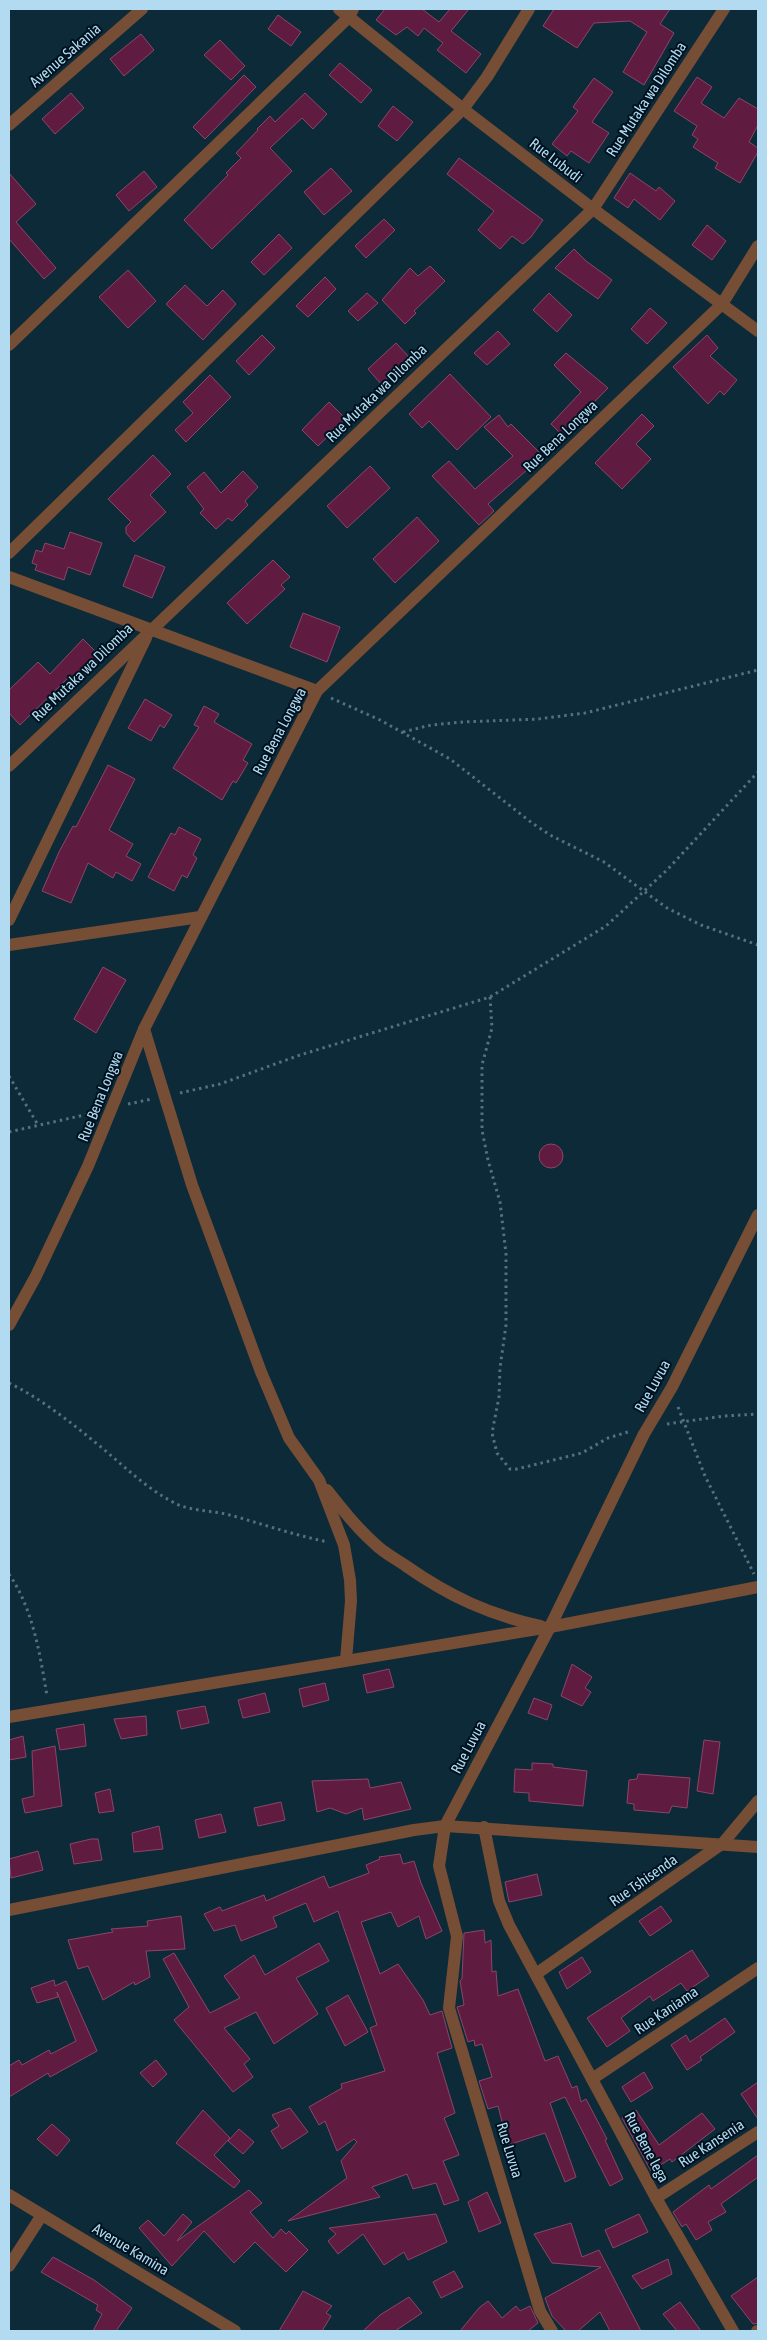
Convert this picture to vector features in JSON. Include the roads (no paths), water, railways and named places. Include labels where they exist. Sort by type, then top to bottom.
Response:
[{"type":"street","name":"Avenue Sakania","points":[[9,125],[142,9]]},
{"type":"street","points":[[9,553],[463,109],[487,77],[529,9]]},
{"type":"street","name":"Rue Mutaka wa Dilomba","points":[[9,766],[593,209],[724,9]]},
{"type":"street","points":[[9,345],[347,11]]},
{"type":"street","name":"Rue Lubudi","points":[[347,11],[463,109],[593,209],[758,331]]},
{"type":"street","name":"Rue Bena Longwa","points":[[9,1325],[36,1276],[114,1107],[144,1029],[317,691],[722,304],[758,246]]},
{"type":"street","points":[[9,577],[317,691]]},
{"type":"street","points":[[9,920],[151,629]]},
{"type":"street","points":[[9,945],[200,917]]},
{"type":"street","points":[[144,1029],[192,1185],[261,1372],[289,1438],[350,1520],[376,1545],[413,1571],[484,1611],[508,1619],[550,1627]]},
{"type":"street","name":"Rue Luvua","points":[[552,2331],[540,2310],[450,2013],[449,1996],[457,1936],[439,1866],[445,1826],[550,1627],[644,1434],[672,1388],[758,1215]]},
{"type":"street","points":[[319,1480],[344,1545],[350,1580],[351,1601],[346,1660]]},
{"type":"street","points":[[9,1717],[550,1627],[756,1581]]},
{"type":"street","name":"Rue Tshisenda","points":[[536,1974],[724,1843],[758,1801]]},
{"type":"street","points":[[9,1910],[386,1835],[445,1826],[724,1843],[758,1847]]},
{"type":"street","name":"Rue Bene lega","points":[[484,1827],[499,1901],[509,1925],[656,2198],[733,2331]]},
{"type":"street","name":"Rue Kaniama","points":[[592,2079],[758,1968]]},
{"type":"street","name":"Rue Kansenia","points":[[656,2198],[758,2132]]},
{"type":"street","name":"Avenue Kamina","points":[[9,2195],[235,2331]]},
{"type":"street","points":[[9,2266],[42,2214]]}]
